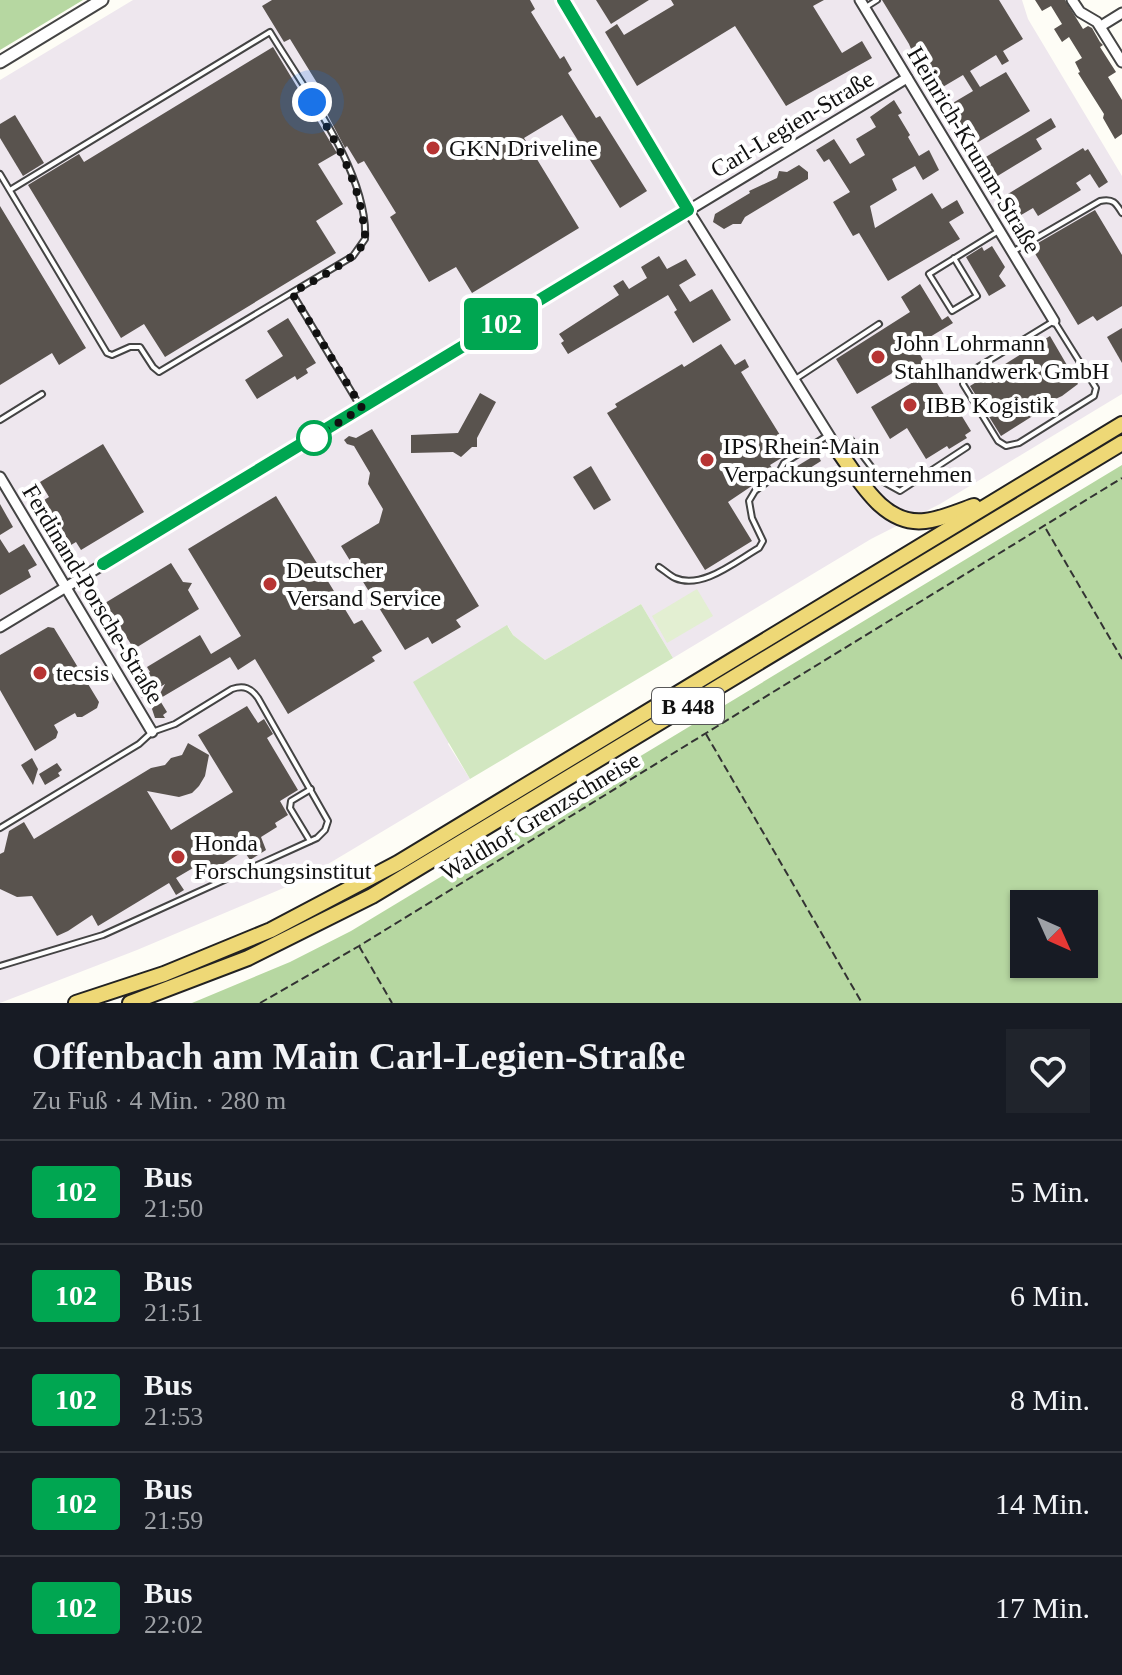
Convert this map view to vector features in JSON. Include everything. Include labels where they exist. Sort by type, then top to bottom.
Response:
[{"type":"main road","name":"B 448","points":[[76,1003],[164,974],[271,930],[385,871],[1122,424]]},
{"type":"main road","name":"B 448","points":[[130,1003],[248,958],[393,885],[1122,443]]},
{"type":"main road","points":[[839,450],[873,499],[891,513],[908,519],[932,520],[1001,497]]},
{"type":"street","points":[[0,62],[102,0]]},
{"type":"street","points":[[563,0],[688,210],[839,450]]},
{"type":"street","points":[[1072,0],[1080,12],[1092,17],[1101,26],[1122,62]]},
{"type":"street","name":"Heinrich-Krumm-Straße","points":[[862,4],[1054,321]]},
{"type":"street","points":[[1101,26],[1122,13]]},
{"type":"street","name":"Carl-Legien-Straße","points":[[0,627],[907,78]]},
{"type":"street","name":"Ferdinand-Porsche-Straße","points":[[0,477],[152,732]]},
{"type":"lane","points":[[862,4],[877,0]]},
{"type":"lane","points":[[0,174],[104,348],[112,355],[130,347],[140,347],[153,367],[163,371],[353,256],[363,244],[365,232],[349,166],[270,32],[10,190]]},
{"type":"lane","points":[[1012,252],[1100,201],[1115,201],[1122,213]]},
{"type":"lane","points":[[954,258],[977,296],[952,311],[929,274],[954,258],[999,231]]},
{"type":"lane","points":[[292,293],[362,408]]},
{"type":"lane","points":[[1054,321],[1096,388],[1094,396],[1019,443],[1006,446],[998,441],[963,384],[965,375],[1054,321]]},
{"type":"lane","points":[[795,380],[879,324]]},
{"type":"lane","points":[[0,420],[42,394]]},
{"type":"lane","points":[[659,567],[674,578],[687,581],[703,579],[759,548],[763,541],[752,518],[749,501],[755,491],[778,474],[784,463],[829,435]]},
{"type":"lane","points":[[839,450],[851,440],[882,481],[900,491],[967,447]]},
{"type":"lane","points":[[0,828],[139,744],[152,732],[175,724],[232,689],[247,687],[258,698],[328,821],[322,834],[310,842],[103,935],[0,966]]},
{"type":"lane","points":[[310,842],[290,808],[291,801],[311,789]]},
{"type":"path","name":"Waldhof Grenzschneise","points":[[260,1003],[359,946],[1122,478]]},
{"type":"path","points":[[1045,527],[1122,659]]},
{"type":"path","points":[[706,734],[862,1003]]},
{"type":"path","points":[[359,946],[392,1003]]},
{"type":"shaded area","points":[[133,0],[1022,0],[1028,19],[1122,176],[1122,394],[940,504],[871,539],[673,658],[641,604],[545,660],[513,635],[508,626],[448,744],[470,779],[298,882],[137,950],[0,1003],[0,80]]},
{"type":"green space","points":[[0,0],[83,0],[0,50]]},
{"type":"green space","points":[[1122,465],[1122,1003],[192,1003],[290,962],[351,931]]},
{"type":"green space","points":[[697,589],[713,616],[667,643],[652,616]]},
{"type":"green space","points":[[641,604],[673,658],[470,779],[413,682],[507,625],[513,635],[545,660]]},
{"type":"building","name":"GKN Driveline","points":[[272,0],[530,0],[535,9],[531,12],[560,59],[564,56],[572,70],[568,73],[596,118],[600,116],[647,191],[620,208],[562,115],[524,138],[579,228],[472,293],[456,267],[429,282],[390,217],[396,213],[364,161],[358,164],[347,146],[345,148],[324,108],[330,104],[290,39],[284,42],[262,6]]},
{"type":"building","points":[[596,0],[649,0],[611,24]]},
{"type":"building","points":[[671,0],[824,0],[813,6],[842,53],[862,41],[872,58],[786,106],[735,26],[637,86],[605,32],[617,24],[624,35],[674,5]]},
{"type":"building","points":[[882,0],[999,0],[1023,39],[1003,51],[1009,61],[1002,65],[996,55],[970,71],[980,87],[1006,72],[1030,111],[970,147],[946,107],[973,91],[963,75],[936,91],[920,64],[917,66],[909,44]]},
{"type":"building","points":[[1035,0],[1065,0],[1083,29],[1088,26],[1092,28],[1103,45],[1100,47],[1116,72],[1108,77],[1122,100],[1122,134],[1115,139],[1103,118],[1104,114],[1078,73],[1075,62],[1082,58],[1069,37],[1062,42],[1054,29],[1062,24],[1051,6],[1042,11]]},
{"type":"building","points":[[273,47],[337,153],[318,164],[343,204],[316,221],[336,253],[165,357],[144,324],[121,338],[28,185],[79,154],[84,162]]},
{"type":"building","points":[[894,100],[902,113],[898,115],[919,156],[929,150],[939,170],[923,180],[915,166],[892,179],[897,190],[870,206],[875,228],[932,193],[942,209],[957,200],[964,213],[949,222],[960,239],[888,281],[859,233],[853,236],[833,202],[850,192],[829,159],[824,162],[816,150],[834,139],[850,164],[865,155],[856,139],[876,127],[870,117]]},
{"type":"building","points":[[15,115],[44,163],[23,176],[0,138],[0,124]]},
{"type":"building","points":[[1051,118],[1056,127],[1036,139],[1042,149],[991,180],[979,161]]},
{"type":"building","points":[[1083,148],[1085,151],[1088,149],[1108,182],[1099,188],[1090,174],[1076,183],[1081,190],[1038,216],[1033,208],[1016,218],[1003,197]]},
{"type":"building","points":[[799,165],[808,172],[808,179],[745,217],[741,224],[724,229],[713,222],[715,214],[749,191],[777,178],[779,171],[787,172]]},
{"type":"building","points":[[0,206],[86,348],[59,365],[52,353],[0,385]]},
{"type":"building","points":[[1095,210],[1122,255],[1122,306],[1097,321],[1093,316],[1078,325],[1031,247]]},
{"type":"building","points":[[992,246],[1005,267],[999,276],[1006,286],[989,296],[966,257],[982,247],[984,251]]},
{"type":"building","points":[[659,256],[667,269],[686,259],[696,275],[679,285],[690,302],[712,289],[731,320],[693,343],[674,312],[677,310],[668,295],[568,354],[559,334],[619,295],[613,286],[623,280],[629,289],[647,278],[641,267]]},
{"type":"building","points":[[920,284],[942,320],[948,316],[953,323],[915,346],[933,370],[930,371],[956,415],[960,413],[971,431],[965,435],[967,438],[926,459],[907,428],[890,439],[871,407],[920,378],[911,362],[857,394],[836,359],[910,312],[901,297]]},
{"type":"building","points":[[288,318],[316,363],[297,380],[295,376],[257,399],[245,380],[283,356],[267,331]]},
{"type":"building","points":[[1122,328],[1122,363],[1107,337]]},
{"type":"building","points":[[1050,336],[1078,384],[1062,396],[1036,408],[1039,412],[1001,436],[970,386]]},
{"type":"building","name":"IPS Rhein-Main Verpackungsunternehmen","points":[[721,344],[735,365],[745,359],[749,367],[741,372],[788,448],[785,450],[788,454],[770,465],[774,471],[728,502],[752,541],[705,570],[607,413],[617,407],[615,404]]},
{"type":"building","points":[[480,393],[496,402],[477,438],[477,447],[472,447],[461,457],[453,452],[411,453],[411,435],[458,433]]},
{"type":"building","points":[[372,429],[479,606],[456,620],[461,627],[432,644],[428,637],[405,650],[341,546],[379,523],[383,509],[368,484],[370,473],[354,446],[344,440],[349,436],[356,438]]},
{"type":"building","points":[[103,444],[144,512],[81,550],[76,542],[71,545],[44,500],[49,497],[40,482]]},
{"type":"building","points":[[817,454],[821,461],[799,475],[794,468]]},
{"type":"building","points":[[591,466],[611,500],[594,510],[573,477]]},
{"type":"building","name":"Deutscher Versand Service","points":[[276,496],[354,624],[362,620],[382,651],[372,657],[375,661],[288,714],[255,659],[238,670],[230,657],[159,699],[167,712],[163,715],[165,718],[155,718],[152,709],[165,684],[142,698],[133,683],[150,672],[147,667],[200,635],[211,654],[241,636],[188,549]]},
{"type":"building","points":[[0,504],[13,527],[0,535]]},
{"type":"building","points":[[0,539],[9,553],[24,544],[37,565],[28,570],[31,577],[0,595]]},
{"type":"building","points":[[171,563],[183,582],[192,583],[188,590],[199,609],[134,649],[105,603]]},
{"type":"building","name":"tecsis","points":[[48,627],[54,628],[99,702],[97,708],[82,717],[77,717],[75,713],[54,725],[58,732],[56,738],[35,751],[0,690],[0,655]]},
{"type":"building","name":"Honda Forschungsinstitut","points":[[247,706],[258,723],[264,719],[273,734],[267,738],[298,790],[280,801],[288,815],[261,837],[266,850],[250,860],[244,851],[199,879],[193,868],[176,878],[184,890],[176,895],[169,883],[98,926],[92,915],[57,936],[32,896],[17,897],[0,889],[0,854],[4,852],[9,831],[24,822],[34,839],[151,768],[165,765],[171,758],[182,755],[188,743],[209,755],[205,776],[199,786],[192,793],[179,797],[147,791],[171,830],[233,792],[198,735]]},
{"type":"building","points":[[32,758],[38,769],[33,785],[21,765]]},
{"type":"building","points":[[57,763],[62,770],[58,773],[60,776],[45,785],[39,774]]},
{"type":"bus line","name":"102","points":[[103,564],[688,210],[563,0]]},
{"type":"place","name":"GKN Driveline","points":[[433,148]]},
{"type":"place","name":"John Lohrmann Stahlhandwerk GmbH","points":[[878,357]]},
{"type":"place","name":"IBB Kogistik","points":[[910,405]]},
{"type":"place","name":"IPS Rhein-Main Verpackungsunternehmen","points":[[707,460]]},
{"type":"place","name":"Deutscher Versand Service","points":[[270,584]]},
{"type":"place","name":"tecsis","points":[[40,673]]},
{"type":"place","name":"Honda Forschungsinstitut","points":[[178,857]]},
{"type":"route","points":[[312,102],[349,166],[365,232],[363,244],[353,256],[292,293],[362,408],[314,438]]}]
